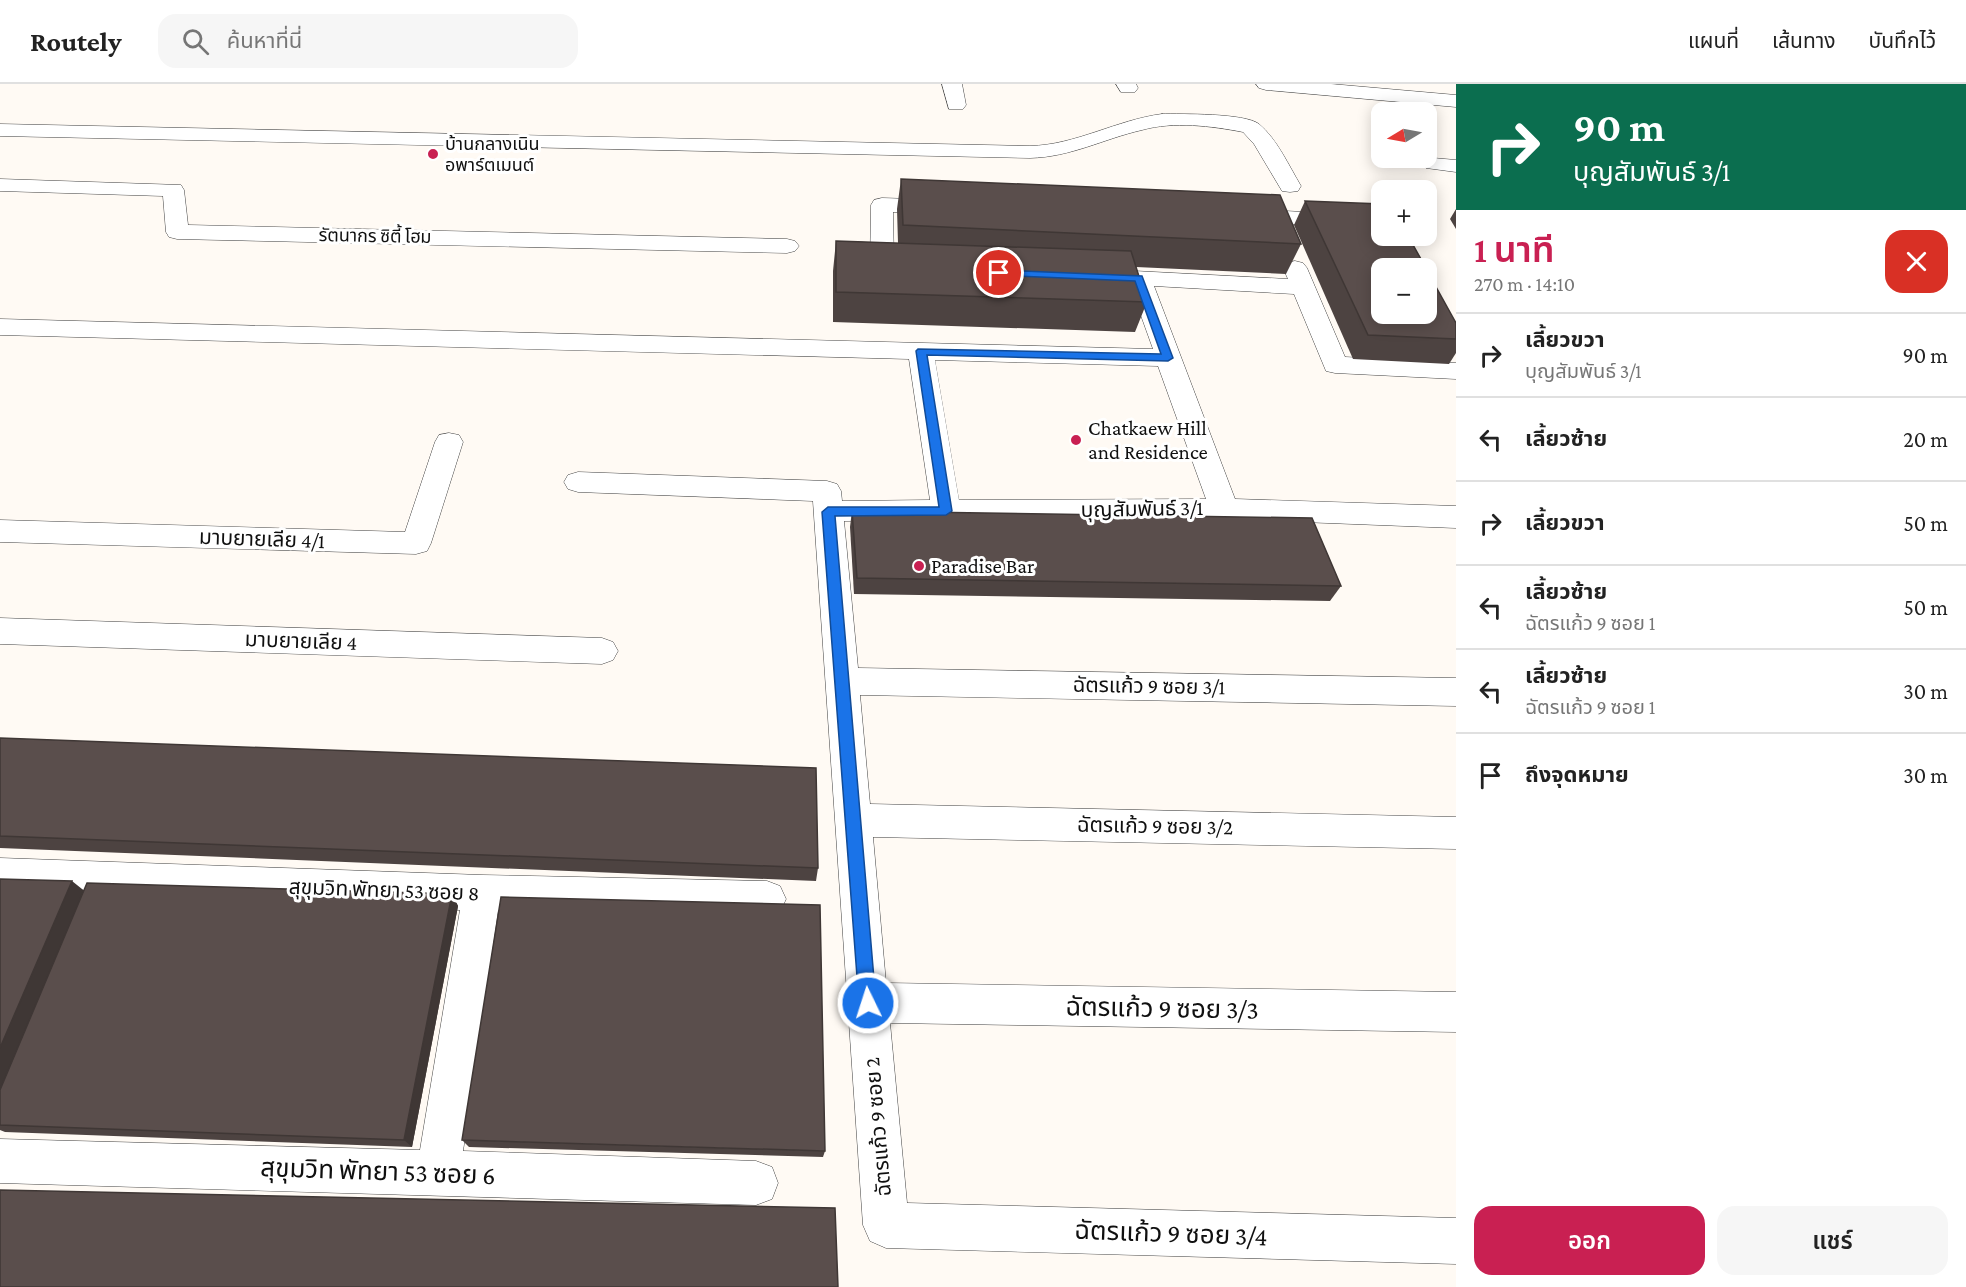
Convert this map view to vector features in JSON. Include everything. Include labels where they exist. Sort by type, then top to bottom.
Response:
[{"type":"street","points":[[952,84],[956,105]]},
{"type":"street","points":[[1266,84],[1421,91],[1456,101]]},
{"type":"street","points":[[0,130],[995,152],[1049,151],[1097,141],[1135,125],[1150,122],[1190,121],[1250,127],[1263,141],[1290,186]]},
{"type":"street","points":[[1437,164],[1456,166]]},
{"type":"street","name":"รัตนากร ซิตี้ โฮม","points":[[0,186],[173,190],[177,232],[787,246]]},
{"type":"street","points":[[917,271],[882,269],[882,205],[965,207]]},
{"type":"street","points":[[1224,216],[1279,234],[1371,224]]},
{"type":"street","points":[[1279,234],[1304,286],[1335,365],[1456,371]]},
{"type":"street","points":[[1069,276],[1304,286]]},
{"type":"street","points":[[1139,278],[1224,508]]},
{"type":"street","points":[[0,327],[1168,358]]},
{"type":"street","points":[[921,351],[946,511]]},
{"type":"street","name":"มาบยายเลีย 4/1","points":[[0,531],[416,543],[449,442]]},
{"type":"street","name":"บุญสัมพันธ์ 3/1","points":[[578,482],[946,511],[1224,508],[1456,517]]},
{"type":"street","name":"ฉัตรแก้ว 9 ซอย 2","points":[[828,501],[886,1225]]},
{"type":"street","name":"มาบยายเลีย 4","points":[[0,631],[602,651]]},
{"type":"street","name":"ฉัตรแก้ว 9 ซอย 3/1","points":[[842,681],[1456,692]]},
{"type":"street","name":"ฉัตรแก้ว 9 ซอย 3/2","points":[[853,820],[1456,833]]},
{"type":"street","name":"สุขุมวิท พัทยา 53 ซอย 8","points":[[0,875],[482,893],[767,899]]},
{"type":"street","points":[[438,1172],[482,893]]},
{"type":"street","name":"ฉัตรแก้ว 9 ซอย 3/3","points":[[868,1003],[1456,1012]]},
{"type":"street","name":"สุขุมวิท พัทยา 53 ซอย 6","points":[[0,1161],[756,1183]]},
{"type":"street","name":"ฉัตรแก้ว 9 ซอย 3/4","points":[[886,1225],[1456,1241]]},
{"type":"building","points":[[901,179],[1280,195],[1301,244],[903,225]]},
{"type":"building","points":[[1305,201],[1371,204],[1371,246],[1414,246],[1420,258],[1371,258],[1371,324],[1437,324],[1437,289],[1456,323],[1456,339],[1368,335]]},
{"type":"building","points":[[836,241],[1131,251],[1147,302],[836,292]]},
{"type":"building","points":[[852,511],[1312,518],[1341,586],[857,578]]},
{"type":"building","points":[[0,738],[816,768],[818,868],[0,836]]},
{"type":"building","points":[[0,879],[72,881],[0,1048]]},
{"type":"building","points":[[87,883],[452,894],[404,1140],[0,1125],[0,1090]]},
{"type":"building","points":[[501,897],[820,905],[825,1151],[462,1140]]},
{"type":"building","points":[[0,1190],[835,1208],[838,1287],[0,1287]]},
{"type":"place","name":"บ้านกลางเนิน อพาร์ตเมนต์","points":[[433,154]]},
{"type":"place","name":"Chatkaew Hill and Residence","points":[[1076,440]]},
{"type":"place","name":"Paradise Bar","points":[[919,566]]},
{"type":"route","points":[[868,1003],[828,512],[946,511],[921,351],[1168,358],[1139,278],[999,273]]}]
